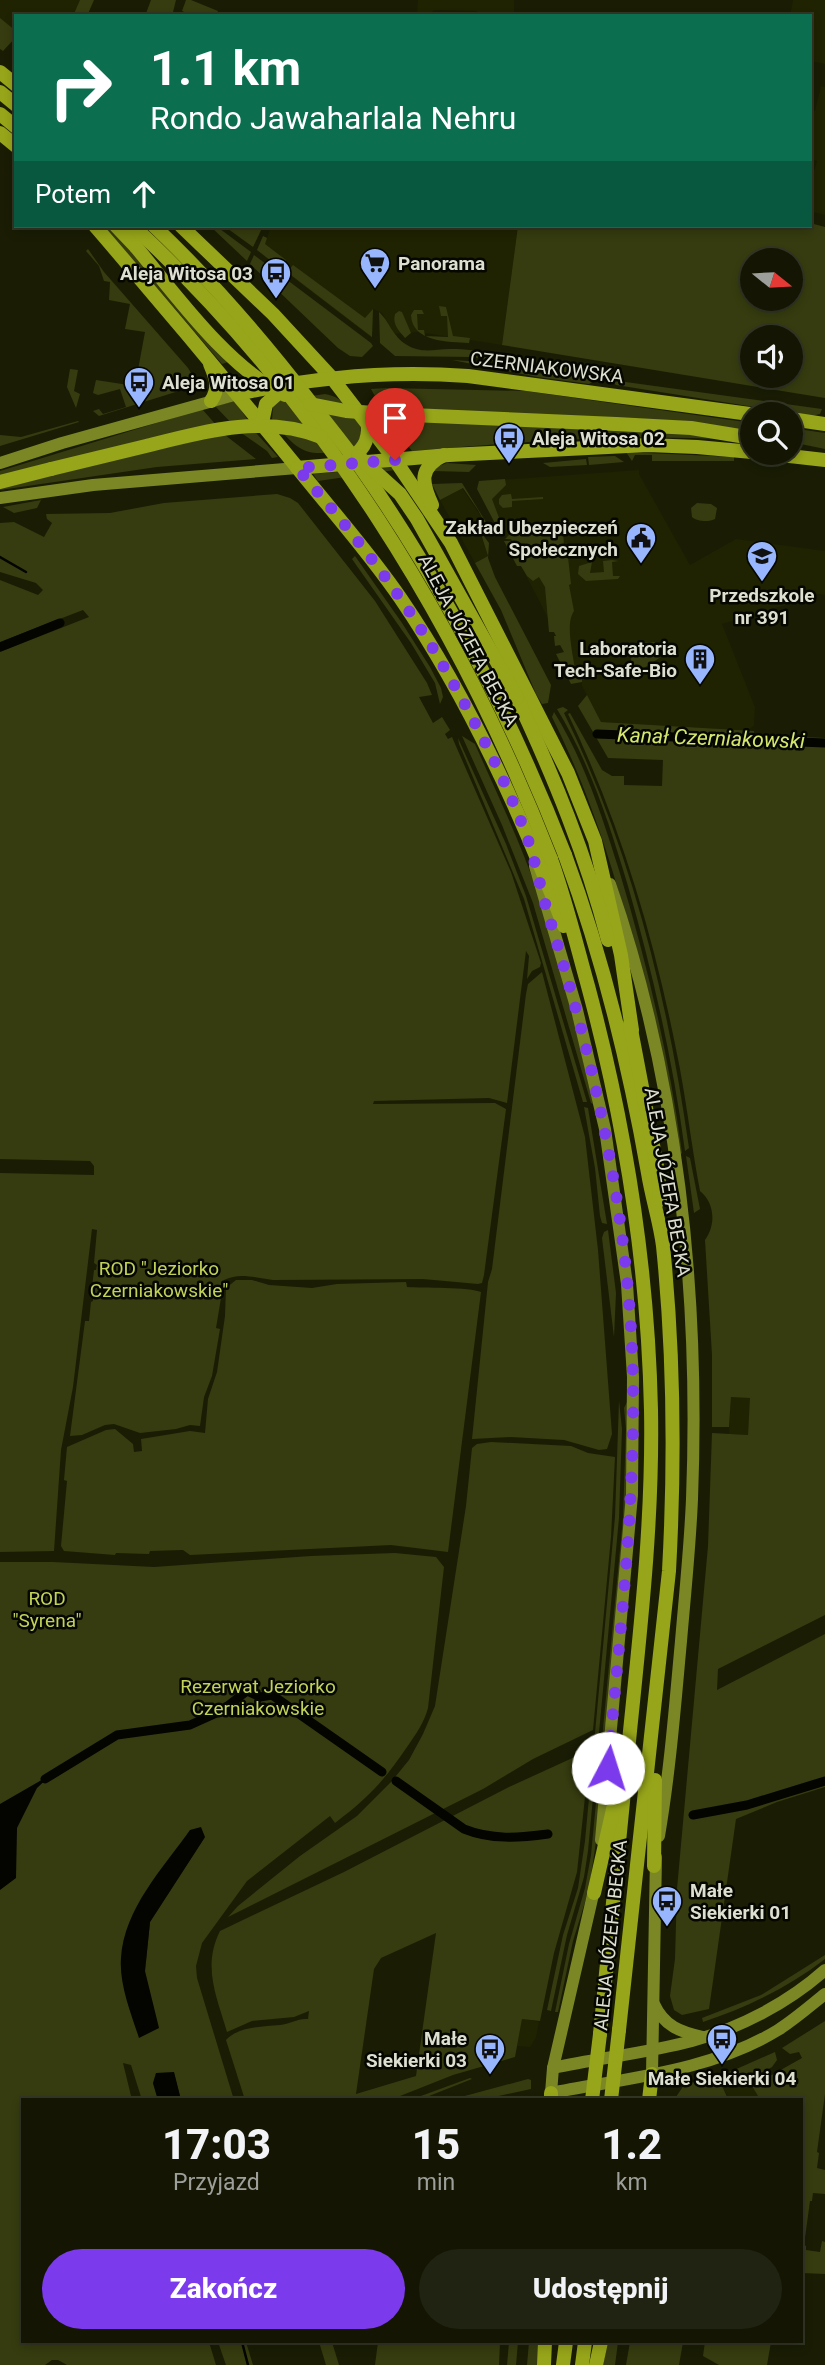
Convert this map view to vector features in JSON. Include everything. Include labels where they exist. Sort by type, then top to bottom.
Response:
[{"type":"main road","points":[[0,72],[14,83]]},
{"type":"main road","points":[[0,92],[14,103]]},
{"type":"main road","points":[[0,114],[14,125]]},
{"type":"main road","points":[[0,133],[14,144]]},
{"type":"main road","points":[[97,228],[207,356],[297,468]]},
{"type":"main road","points":[[118,228],[221,346],[249,374],[274,390],[299,401],[346,411],[691,428],[740,436]]},
{"type":"main road","name":"ALEJA JÓZEFA BECKA","points":[[135,228],[231,327],[309,422],[389,534],[458,651],[558,857],[591,932],[611,1000],[635,1097],[663,1243],[672,1349],[673,1502],[654,1725],[611,2098]]},
{"type":"main road","name":"ALEJA JÓZEFA BECKA","points":[[156,228],[242,318],[362,469],[401,527],[470,644],[538,786],[601,1035],[629,1172],[643,1278],[651,1410],[649,1510],[642,1610],[592,2098]]},
{"type":"main road","points":[[183,228],[273,314],[332,378],[368,424],[366,442],[359,452],[336,465]]},
{"type":"main road","points":[[207,356],[216,378],[217,389],[211,401]]},
{"type":"main road","name":"CZERNIAKOWSKA","points":[[332,378],[406,373],[468,376],[740,413]]},
{"type":"main road","points":[[0,463],[238,394],[332,378]]},
{"type":"main road","points":[[261,423],[266,404],[287,385]]},
{"type":"main road","points":[[803,421],[825,424]]},
{"type":"main road","name":"ALEJA JÓZEFA BECKA","points":[[368,424],[439,523],[470,578],[568,773],[624,923],[656,1055],[683,1218],[691,1328],[692,1499],[670,1759],[654,1866],[652,2074]]},
{"type":"main road","points":[[0,482],[189,435],[256,426],[285,427],[314,435],[340,445],[362,458],[400,494],[450,576],[517,698],[555,779],[580,846],[632,1030]]},
{"type":"main road","points":[[0,498],[93,485],[444,455],[648,445],[740,451]]},
{"type":"main road","points":[[803,448],[825,453]]},
{"type":"main road","points":[[439,523],[426,491],[424,478],[430,465],[444,455]]},
{"type":"main road","points":[[803,458],[825,460]]},
{"type":"main road","name":"ALEJA JÓZEFA BECKA","points":[[297,468],[378,567],[421,629],[468,712],[502,780],[527,839],[577,1010],[605,1129],[629,1311],[633,1377],[632,1495],[594,1893],[554,2068],[551,2096]]},
{"type":"main road","points":[[527,839],[587,982]]},
{"type":"main road","points":[[595,841],[621,955],[659,1177],[663,1243]]},
{"type":"main road","points":[[654,1725],[654,1866]]},
{"type":"main road","points":[[594,1893],[629,1740]]},
{"type":"main road","points":[[554,2068],[703,2037],[784,2002],[825,1970]]},
{"type":"main road","points":[[551,2096],[692,2066],[751,2044],[779,2030],[825,1994]]},
{"type":"main road","points":[[653,2002],[662,2018],[672,2026],[703,2037]]},
{"type":"main road","points":[[649,2098],[652,2074]]},
{"type":"main road","points":[[544,2365],[545,2343]]},
{"type":"main road","points":[[563,2365],[566,2343]]},
{"type":"main road","points":[[582,2365],[584,2343]]},
{"type":"main road","points":[[596,2365],[601,2343]]},
{"type":"shaded area","points":[[0,0],[93,0],[88,14],[14,14],[14,32],[0,21]]},
{"type":"shaded area","points":[[418,0],[514,0],[514,13],[434,10],[431,14],[417,14]]},
{"type":"shaded area","points":[[793,0],[825,0],[825,64],[812,61],[812,14],[790,14]]},
{"type":"shaded area","points":[[821,86],[825,87],[825,215],[812,212],[812,177],[817,161],[812,160],[812,111],[815,111]]},
{"type":"shaded area","name":"Panorama","points":[[270,228],[518,228],[502,345],[418,332],[394,334],[382,313],[373,309],[372,338],[257,250],[263,236],[267,238]]},
{"type":"shaded area","points":[[639,470],[690,565],[736,539],[825,551],[825,595],[813,593],[812,604],[789,604],[722,624],[755,707],[754,725],[748,731],[601,722],[582,686],[581,670],[575,670],[485,496],[501,480]]},
{"type":"shaded area","points":[[462,488],[488,527],[480,532],[488,556],[475,563],[440,500]]},
{"type":"shaded area","points":[[731,1396],[751,1398],[748,1435],[729,1434]]},
{"type":"shaded area","points":[[52,1774],[37,1788],[17,1828],[16,1878],[0,1890],[0,1804]]},
{"type":"shaded area","points":[[201,1827],[205,1837],[150,1922],[145,1971],[159,2028],[139,2038],[122,1978],[124,1940],[129,1923],[146,1890],[190,1830]]},
{"type":"shaded area","points":[[522,2018],[539,2022],[536,2038],[530,2047],[517,2046]]},
{"type":"shaded area","points":[[174,2072],[180,2098],[157,2098],[153,2083],[156,2073]]},
{"type":"shaded area","points":[[746,2075],[758,2096],[728,2098],[723,2088]]},
{"type":"green space","points":[[80,0],[94,0],[88,14],[74,14]]},
{"type":"green space","points":[[151,0],[176,0],[172,14],[146,14]]},
{"type":"green space","points":[[186,0],[191,0],[218,11],[217,14],[189,14],[182,11]]},
{"type":"green space","points":[[0,18],[14,29],[14,39],[3,51],[0,49]]},
{"type":"green space","points":[[812,224],[825,227],[825,398],[764,388],[803,388],[803,325],[740,325],[740,384],[502,345],[518,228],[812,228]]},
{"type":"green space","points":[[106,228],[111,228],[228,362],[222,364]]},
{"type":"green space","points":[[212,228],[219,228],[251,252],[247,261]]},
{"type":"green space","points":[[227,228],[262,228],[253,247]]},
{"type":"green space","points":[[263,236],[267,238],[265,244],[286,260],[280,268],[257,250]]},
{"type":"green space","points":[[88,249],[104,272],[188,368],[191,380],[182,390],[99,416],[93,411],[99,409],[103,414],[126,407],[120,389],[98,395],[93,393],[96,380],[135,386],[145,332],[125,329],[130,304],[109,300],[110,282],[104,281],[99,266],[86,251]]},
{"type":"green space","points":[[254,255],[373,346],[362,357],[350,356],[338,348],[250,264]]},
{"type":"green space","points":[[293,265],[365,318],[373,309],[372,337],[287,272]]},
{"type":"green space","points":[[439,306],[446,307],[453,336],[470,338],[469,343],[442,341],[426,336],[448,337],[447,316],[441,316]]},
{"type":"green space","points":[[414,310],[422,310],[424,314],[417,314],[418,330],[424,330],[425,336],[418,331],[413,324],[411,315]]},
{"type":"green space","points":[[379,312],[398,337],[412,348],[483,352],[508,359],[515,362],[514,365],[472,357],[395,356],[380,343]]},
{"type":"green space","points":[[402,312],[411,333],[405,338],[394,321],[395,314]]},
{"type":"green space","points":[[452,360],[484,362],[543,374],[595,378],[589,384]]},
{"type":"green space","points":[[554,364],[592,369],[595,375],[544,370],[545,366]]},
{"type":"green space","points":[[70,369],[78,370],[74,391],[80,394],[76,408],[67,387]]},
{"type":"green space","points":[[611,380],[771,402],[740,402],[740,405],[616,385]]},
{"type":"green space","points":[[371,389],[526,391],[740,421],[740,433],[677,432],[732,440],[612,438],[412,451],[388,420]]},
{"type":"green space","points":[[325,394],[342,402],[363,426],[357,449],[328,453],[308,452],[292,442],[272,419],[273,407],[279,401]]},
{"type":"green space","points":[[235,401],[257,434],[278,457],[272,458],[267,451],[240,432],[215,406]]},
{"type":"green space","points":[[803,406],[822,409],[820,414],[803,415]]},
{"type":"green space","points":[[202,409],[225,435],[256,459],[157,467],[0,490],[0,471]]},
{"type":"green space","points":[[78,421],[0,446],[0,435],[21,437]]},
{"type":"green space","points":[[803,430],[825,433],[825,449],[803,444]]},
{"type":"green space","points":[[626,452],[734,457],[734,461],[652,461],[652,455],[635,455],[632,461]]},
{"type":"green space","points":[[615,456],[624,462],[589,465],[588,457]]},
{"type":"green space","points":[[586,459],[587,465],[550,467],[543,463]]},
{"type":"green space","points":[[447,463],[476,465],[469,472],[433,471]]},
{"type":"green space","points":[[393,467],[395,470],[318,481],[313,474]]},
{"type":"green space","points":[[505,479],[506,485],[492,499],[501,523],[498,529],[477,489],[479,481]]},
{"type":"green space","points":[[462,483],[492,532],[491,535],[463,488],[440,500],[432,484]]},
{"type":"green space","name":"ROD \"Jeziorko Czerniakowskie\"","points":[[277,494],[298,503],[375,601],[427,683],[432,695],[419,697],[433,723],[442,717],[450,730],[445,734],[448,739],[452,737],[511,872],[541,963],[527,979],[529,956],[526,951],[507,1103],[489,1098],[374,1101],[373,1104],[495,1103],[506,1109],[482,1283],[423,1279],[273,1280],[248,1276],[224,1280],[216,1328],[220,1329],[200,1426],[190,1425],[140,1433],[114,1424],[82,1435],[70,1436],[85,1321],[89,1321],[94,1270],[97,1265],[94,1263],[97,1230],[92,1229],[73,1387],[61,1450],[54,1551],[0,1552],[0,1173],[94,1175],[94,1166],[90,1161],[0,1159],[0,652],[89,617],[83,610],[0,642],[0,580],[38,595],[43,590],[36,583],[0,572],[0,523],[14,522],[44,537],[52,523],[46,514],[110,513],[164,503]]},
{"type":"green space","points":[[511,494],[512,499],[543,499],[512,501],[512,507],[503,508],[499,499],[502,495]]},
{"type":"green space","points":[[41,500],[37,508],[14,513],[3,507]]},
{"type":"green space","points":[[697,503],[711,504],[717,508],[715,519],[704,521],[692,517],[691,508]]},
{"type":"green space","points":[[554,528],[563,532],[565,557],[568,557],[574,611],[570,631],[575,670],[611,669],[611,672],[582,676],[582,682],[571,684],[556,654],[564,652],[560,645],[555,646],[554,632],[549,632],[545,587],[539,577],[533,581],[521,566],[517,566],[504,541],[512,541],[505,539],[511,533],[535,531],[538,536],[547,535]]},
{"type":"green space","points":[[480,531],[489,543],[488,558],[495,577],[551,685],[548,703],[542,704],[536,694],[501,610],[475,563],[488,556]]},
{"type":"green space","points":[[355,556],[430,667],[441,688],[443,697],[440,704],[435,683],[411,643],[352,559]]},
{"type":"green space","points":[[603,561],[619,561],[612,562],[613,576],[620,576],[618,579],[586,581],[578,574],[579,566],[592,562],[590,573],[604,572]]},
{"type":"green space","points":[[655,642],[658,648],[662,647],[667,653],[641,670],[636,669],[631,661],[632,648],[637,643]]},
{"type":"green space","points":[[587,695],[601,722],[825,738],[825,1615],[718,1669],[717,1690],[825,1634],[825,1787],[777,1802],[736,1819],[709,2009],[682,2015],[674,2010],[670,1996],[708,1546],[712,1433],[748,1435],[750,1398],[731,1397],[729,1427],[712,1427],[712,1355],[705,1240],[711,1228],[711,1208],[700,1191],[676,1049],[645,920],[619,836],[568,714],[570,713],[602,770],[612,776],[624,776],[624,785],[662,786],[663,760],[608,758],[578,706]]},
{"type":"green space","points":[[563,707],[568,710],[564,713],[609,817],[644,926],[670,1036],[689,1148],[685,1151],[668,1051],[637,919],[598,795],[557,709]]},
{"type":"green space","points":[[554,712],[565,730],[591,789],[629,905],[664,1045],[682,1153],[679,1156],[630,932],[597,823],[552,717]]},
{"type":"green space","points":[[462,736],[475,744],[532,878],[562,974],[593,1104],[533,903]]},
{"type":"green space","points":[[458,738],[506,844],[526,896],[587,1102],[583,1102],[524,899]]},
{"type":"green space","points":[[542,972],[585,1137],[598,1250],[612,1434],[607,1449],[599,1450],[564,1440],[511,1437],[472,1439],[488,1282],[492,1269],[526,994],[528,984]]},
{"type":"green space","points":[[584,1107],[588,1108],[607,1224],[602,1223],[600,1216]]},
{"type":"green space","points":[[686,1156],[690,1158],[700,1209],[694,1213]]},
{"type":"green space","points":[[608,1230],[616,1293],[614,1337],[602,1238]]},
{"type":"green space","points":[[236,1280],[312,1288],[337,1284],[406,1282],[407,1287],[457,1288],[481,1292],[448,1552],[391,1545],[190,1555],[183,1550],[115,1555],[64,1551],[61,1546],[67,1447],[106,1430],[115,1429],[133,1444],[134,1452],[142,1451],[141,1439],[190,1431],[205,1433],[208,1399],[217,1372],[226,1288]]},
{"type":"green space","points":[[619,1401],[622,1429],[619,1518],[588,1851],[551,2011],[547,2010],[563,1935],[578,1888],[585,1841],[615,1517]]},
{"type":"green space","points":[[627,1402],[628,1486],[597,1835],[589,1889],[573,1941],[558,2012],[555,2012],[591,1855],[623,1518],[626,1429],[624,1408]]},
{"type":"green space","points":[[491,1442],[571,1446],[588,1453],[615,1457],[611,1537],[593,1730],[533,1759],[483,1789],[228,1917],[300,1856],[357,1816],[409,1760],[435,1706],[466,1506],[472,1448],[477,1444]]},
{"type":"green space","name":"Rezerwat Jeziorko Czerniakowskie","points":[[395,1553],[436,1557],[444,1567],[428,1708],[414,1738],[375,1788],[335,1823],[330,1816],[247,1881],[202,1943],[196,1966],[197,1978],[233,2098],[180,2098],[174,2073],[153,2083],[157,2098],[141,2098],[131,2065],[123,2063],[132,2098],[21,2098],[21,2343],[209,2343],[216,2365],[67,2365],[52,2360],[45,2365],[0,2365],[0,1562],[154,1567]],"holes":[[[205,1837],[150,1922],[145,1971],[150,1888]]]},
{"type":"green space","points":[[590,1750],[577,1872],[554,1953],[540,2021],[522,2019],[515,2057],[453,2075],[395,2098],[244,2098],[226,2040],[244,2030],[308,2019],[309,2011],[294,2017],[252,2021],[227,2032],[212,1970],[212,1957],[220,1931],[344,1872],[509,1787]],"holes":[[[436,1933],[416,2076],[356,2094],[374,1969],[381,1958]]]},
{"type":"green space","points":[[825,1955],[825,1959],[782,1988],[703,2022],[702,2018],[761,1995]]},
{"type":"green space","points":[[825,2021],[825,2094],[817,2168],[825,2170],[825,2194],[813,2193],[804,2245],[806,2250],[820,2252],[822,2241],[825,2242],[825,2274],[803,2273],[803,2098],[755,2098],[758,2096],[752,2086],[802,2058],[799,2052],[790,2054],[782,2048]]},
{"type":"green space","points":[[775,2052],[777,2060],[772,2067],[749,2080],[745,2075],[723,2088],[728,2098],[675,2098],[684,2085],[732,2071]]},
{"type":"green space","points":[[470,2078],[472,2079],[424,2098],[415,2098]]},
{"type":"green space","points":[[531,2080],[531,2089],[489,2098],[457,2098]]},
{"type":"green space","points":[[218,2343],[246,2343],[253,2365],[226,2365]]},
{"type":"green space","points":[[319,2343],[332,2343],[339,2365],[326,2365]]},
{"type":"green space","points":[[378,2343],[500,2343],[499,2365],[375,2365]]},
{"type":"green space","points":[[509,2343],[518,2343],[516,2365],[507,2365]]},
{"type":"green space","points":[[529,2343],[540,2343],[539,2365],[527,2365]]},
{"type":"green space","points":[[608,2343],[618,2343],[615,2365],[603,2365]]},
{"type":"green space","points":[[630,2343],[683,2343],[679,2365],[626,2365]]},
{"type":"green space","points":[[705,2343],[771,2343],[767,2365],[719,2365],[703,2356]]},
{"type":"waterway","points":[[0,557],[26,572]]},
{"type":"waterway","name":"Kanał Czerniakowski","points":[[0,647],[60,623]]},
{"type":"waterway","name":"Kanał Czerniakowski","points":[[597,734],[825,743]]},
{"type":"waterway","points":[[45,1779],[117,1735],[190,1725],[221,1711],[247,1691],[260,1697],[272,1695],[382,1772]]},
{"type":"waterway","points":[[396,1781],[464,1829],[474,1833],[505,1837],[548,1834]]},
{"type":"waterway","points":[[693,1815],[747,1805],[825,1781]]},
{"type":"waterway","points":[[242,2343],[248,2365]]},
{"type":"place","name":"Panorama","points":[[375,290]]},
{"type":"place","name":"Aleja Witosa 03","points":[[276,300]]},
{"type":"place","name":"Aleja Witosa 01","points":[[139,409]]},
{"type":"place","name":"Aleja Witosa 02","points":[[509,465]]},
{"type":"place","name":"Zakład Ubezpieczeń Społecznych","points":[[641,565]]},
{"type":"place","name":"Przedszkole nr 391","points":[[762,583]]},
{"type":"place","name":"Laboratoria Tech-Safe-Bio","points":[[700,686]]},
{"type":"place","name":"Małe Siekierki 01","points":[[667,1928]]},
{"type":"place","name":"Małe Siekierki 04","points":[[722,2066]]},
{"type":"place","name":"Małe Siekierki 03","points":[[490,2076]]},
{"type":"route","points":[[395,460],[297,468],[352,533],[411,614],[439,659],[502,780],[527,839],[577,1010],[605,1129],[627,1284],[633,1377],[632,1495],[608,1768]]},
{"type":"park label","name":"ROD \"Syrena\"","points":[[47,1609]]}]
